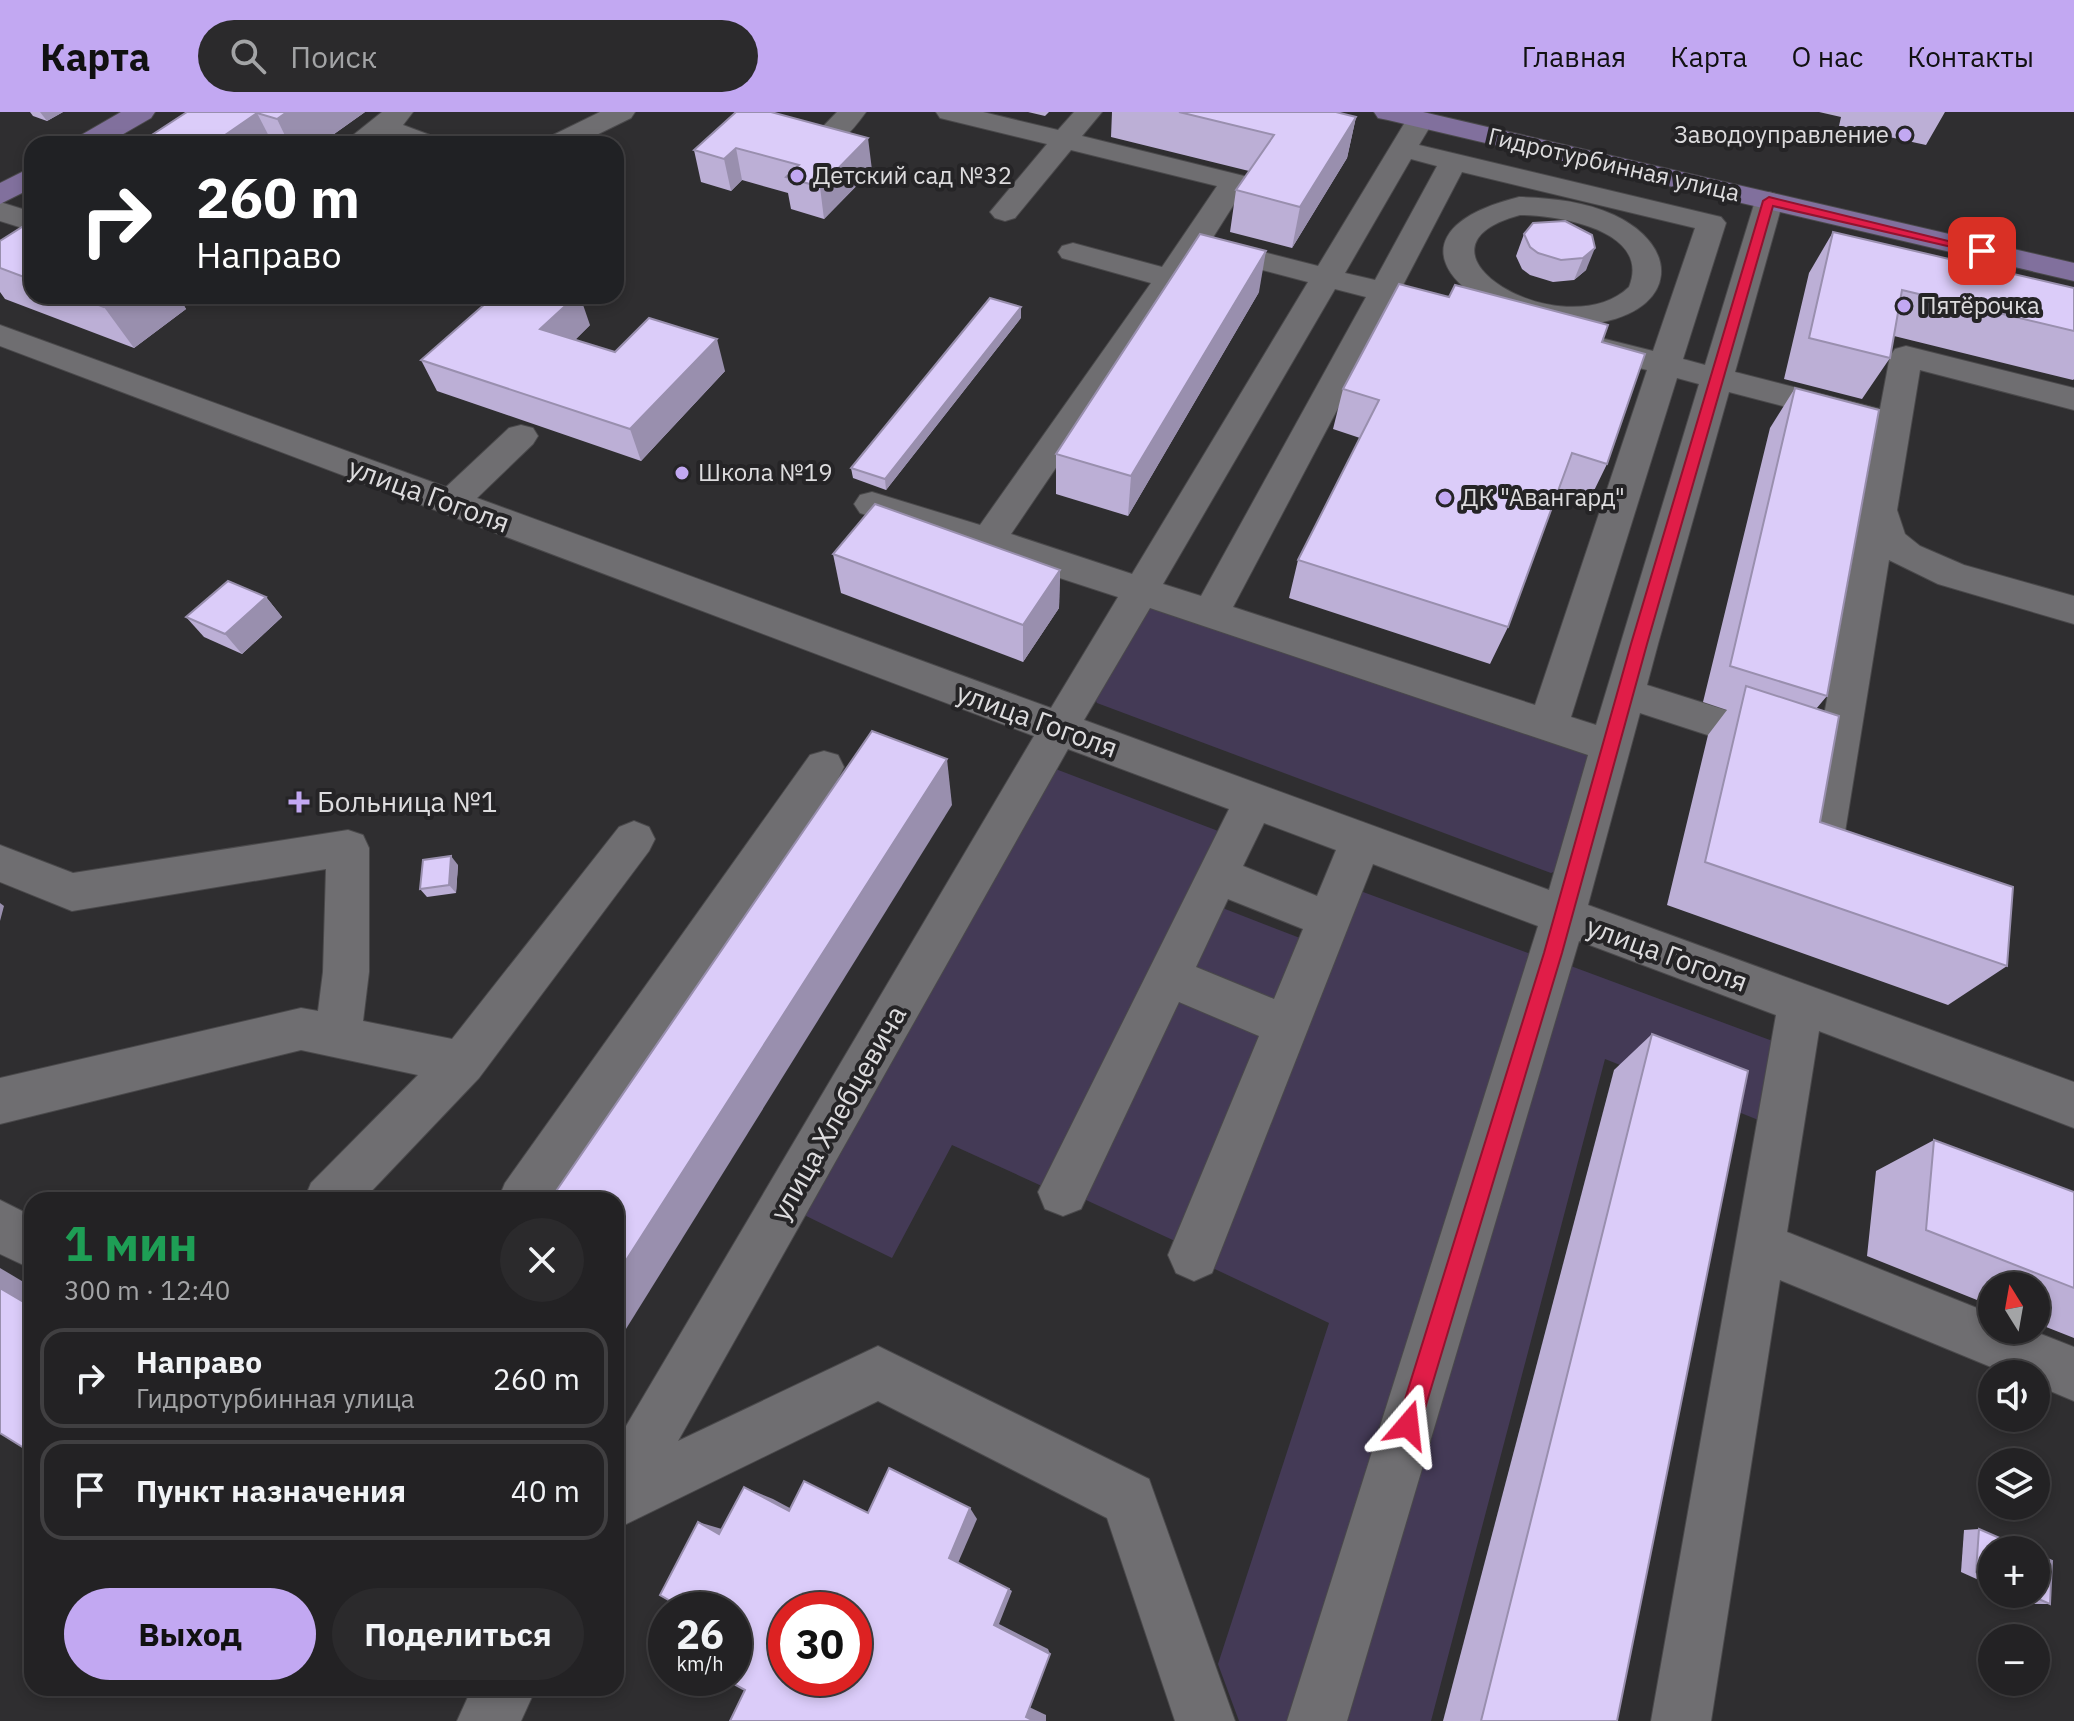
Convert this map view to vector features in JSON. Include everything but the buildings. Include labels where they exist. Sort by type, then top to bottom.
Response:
[{"type":"main road","points":[[100,136],[141,112]]},
{"type":"main road","name":"Гидротурбинная улица","points":[[1404,116],[1764,218],[2074,272]]},
{"type":"main road","points":[[0,195],[24,181]]},
{"type":"street","points":[[573,136],[621,112]]},
{"type":"street","points":[[821,143],[852,112]]},
{"type":"street","points":[[950,112],[1234,182],[988,540]]},
{"type":"street","points":[[1005,212],[1088,112]]},
{"type":"street","points":[[367,136],[393,116]]},
{"type":"street","points":[[393,116],[390,130],[406,136]]},
{"type":"street","name":"улица Хлебцевича","points":[[624,1485],[1059,729],[1403,149],[1404,116]]},
{"type":"street","points":[[1317,1721],[1563,915],[1764,218],[1711,223],[1573,200],[1454,161],[1403,149]]},
{"type":"street","points":[[1210,615],[1454,161]]},
{"type":"street","points":[[1573,200],[1622,232],[1636,244],[1646,260],[1648,277],[1641,292],[1626,305],[1604,313],[1528,320],[1473,281],[1461,265],[1457,248],[1469,225],[1499,210],[1573,200]]},
{"type":"street","points":[[0,211],[24,219]]},
{"type":"street","points":[[1548,726],[1711,223]]},
{"type":"street","points":[[1194,243],[1384,292],[1528,320],[1665,364],[1894,424]]},
{"type":"street","points":[[1073,252],[1169,278]]},
{"type":"street","name":"улица Гоголя","points":[[0,335],[2074,1105]]},
{"type":"street","points":[[1881,863],[1822,842],[1906,356],[2074,399]]},
{"type":"street","points":[[451,503],[521,436]]},
{"type":"street","points":[[872,504],[1610,746]]},
{"type":"street","points":[[1880,511],[1891,543],[1908,559],[1973,582],[2074,610]]},
{"type":"street","points":[[1625,693],[1837,760]]},
{"type":"street","points":[[529,1192],[824,767]]},
{"type":"street","points":[[1063,1192],[1254,800]]},
{"type":"street","points":[[337,1192],[462,1063],[634,839]]},
{"type":"street","points":[[1194,1255],[1361,840]]},
{"type":"street","points":[[0,863],[72,892],[348,848],[346,972],[319,1033]]},
{"type":"street","points":[[1217,875],[1329,920]]},
{"type":"street","points":[[1168,976],[1286,1026]]},
{"type":"street","points":[[1681,1721],[1793,1042],[1802,1004]]},
{"type":"street","points":[[0,1101],[319,1033],[462,1063]]},
{"type":"street","points":[[0,1225],[24,1239]]},
{"type":"street","points":[[1760,1247],[2074,1374]]},
{"type":"street","points":[[624,1495],[878,1373],[1129,1499],[1205,1721]]},
{"type":"street","points":[[487,1721],[501,1696]]},
{"type":"shaded area","points":[[1144,605],[1597,754],[1565,868],[1551,873],[1097,703],[1092,693]]},
{"type":"shaded area","points":[[1053,768],[1226,834],[1055,1192],[952,1145],[892,1258],[794,1210]]},
{"type":"shaded area","points":[[1355,889],[1536,956],[1295,1721],[1239,1721],[1218,1664],[1329,1323],[1200,1262]]},
{"type":"shaded area","points":[[1220,907],[1300,938],[1270,1009],[1188,975]]},
{"type":"shaded area","points":[[1560,962],[1786,1046],[1771,1125],[1605,1059],[1431,1721],[1329,1721]]},
{"type":"shaded area","points":[[1171,988],[1277,1033],[1188,1247],[1073,1194]]},
{"type":"place","name":"Заводоуправление","points":[[1905,135]]},
{"type":"place","name":"Детский сад №32","points":[[797,176]]},
{"type":"place","name":"Пятёрочка","points":[[1904,306]]},
{"type":"place","name":"Школа №19","points":[[682,473]]},
{"type":"place","name":"ДК \"Авангард\"","points":[[1445,498]]},
{"type":"place","name":"Больница №1","points":[[299,802]]},
{"type":"route","points":[[1408,1425],[1553,953],[1639,644],[1769,201],[1982,251]]}]
